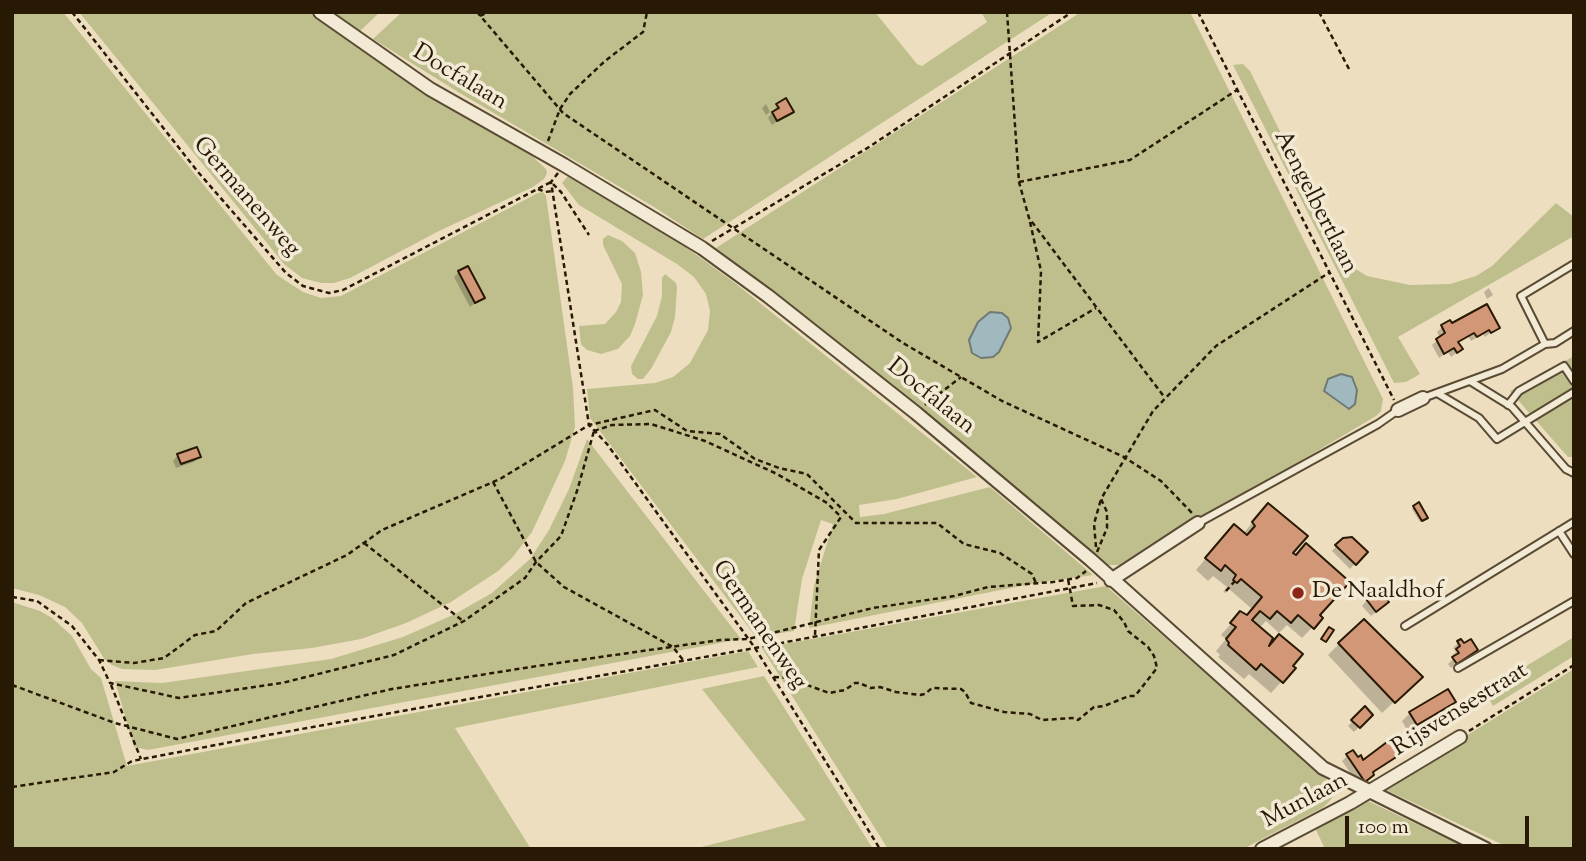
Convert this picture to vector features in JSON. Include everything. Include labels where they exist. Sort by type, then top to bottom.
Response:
[{"type":"street","name":"Docfalaan","points":[[320,12],[430,89],[702,248],[916,412],[1094,558],[1111,580],[1323,768],[1486,849]]},
{"type":"street","points":[[1398,410],[1423,398]]},
{"type":"street","points":[[1111,580],[1198,523]]},
{"type":"street","name":"Rijsvensestraat","points":[[1370,792],[1460,737]]},
{"type":"street","name":"Munlaan","points":[[1262,849],[1370,792]]},
{"type":"lane","points":[[1545,344],[1521,296],[1574,264]]},
{"type":"lane","points":[[1423,398],[1502,369],[1574,331]]},
{"type":"lane","points":[[1508,405],[1519,391],[1564,366],[1574,381]]},
{"type":"lane","points":[[1469,381],[1508,405],[1566,469],[1574,473]]},
{"type":"lane","points":[[1437,393],[1479,418],[1497,439],[1574,392]]},
{"type":"lane","points":[[1198,523],[1378,424],[1398,410]]},
{"type":"lane","points":[[1405,626],[1574,522]]},
{"type":"lane","points":[[1559,531],[1574,554]]},
{"type":"lane","points":[[1458,668],[1574,601]]},
{"type":"path","name":"Germanenweg","points":[[72,12],[198,172],[286,273],[303,286],[329,293],[343,290],[551,182]]},
{"type":"path","points":[[477,12],[560,110],[903,343],[1002,401],[1124,457],[1161,481],[1190,509],[1198,523]]},
{"type":"path","points":[[480,16],[488,12]]},
{"type":"path","points":[[544,154],[560,110],[570,94],[605,61],[643,32],[647,12]]},
{"type":"path","points":[[1007,12],[1020,182],[1041,271],[1038,342],[1096,308]]},
{"type":"path","points":[[702,248],[869,147],[1072,12]]},
{"type":"path","name":"Aengelbertlaan","points":[[1198,12],[1398,410]]},
{"type":"path","points":[[1319,12],[1349,69]]},
{"type":"path","points":[[1020,182],[1130,160],[1237,90]]},
{"type":"path","points":[[564,165],[551,182],[589,425]]},
{"type":"path","points":[[551,182],[561,192],[589,235]]},
{"type":"path","points":[[537,189],[552,191]]},
{"type":"path","points":[[1029,219],[1165,398]]},
{"type":"path","points":[[1094,558],[1094,524],[1101,499],[1153,411],[1216,346],[1330,272]]},
{"type":"path","points":[[916,412],[961,377]]},
{"type":"path","points":[[99,660],[134,663],[164,658],[195,635],[216,631],[246,603],[347,555],[382,530],[493,482],[589,425],[655,410],[687,431],[720,435],[755,459],[807,474],[856,523],[937,523],[964,544],[999,553],[1032,574],[1036,583]]},
{"type":"path","points":[[110,683],[179,698],[282,683],[394,655],[464,621],[525,578],[561,536],[594,431],[612,425],[651,424],[705,441],[778,474],[827,503],[841,517],[819,550],[815,636]]},
{"type":"path","name":"Germanenweg","points":[[589,425],[615,455],[755,648],[880,849]]},
{"type":"path","points":[[493,482],[536,562],[564,587],[673,647],[683,660]]},
{"type":"path","points":[[12,685],[130,728],[177,739],[392,689],[720,640],[748,639],[873,608],[954,596],[988,587],[1077,578],[1094,558],[1107,528],[1107,512],[1101,499]]},
{"type":"path","points":[[364,543],[464,621]]},
{"type":"path","points":[[773,677],[788,678],[829,693],[845,690],[855,683],[920,695],[926,694],[932,688],[961,688],[971,703],[1004,712],[1030,714],[1042,720],[1078,720],[1094,707],[1135,696],[1157,668],[1148,647],[1128,631],[1124,621],[1114,610],[1099,605],[1073,606],[1068,579]]},
{"type":"path","points":[[12,787],[114,772],[132,761],[141,759],[755,648],[1111,580]]},
{"type":"path","points":[[1226,591],[1235,581]]},
{"type":"path","points":[[12,597],[37,601],[72,626],[99,660],[141,759]]},
{"type":"path","name":"Rijsvensestraat","points":[[1460,737],[1574,666]]},
{"type":"green space","points":[[12,12],[63,12],[277,275],[303,292],[321,298],[341,296],[543,192],[546,196],[573,388],[575,427],[565,461],[532,532],[498,571],[451,602],[406,623],[361,639],[155,670],[122,669],[112,665],[105,660],[82,623],[65,607],[39,595],[12,588]]},
{"type":"green space","points":[[79,12],[310,12],[373,58],[531,155],[547,173],[544,179],[533,187],[439,231],[350,278],[334,283],[321,283],[302,278],[284,264]]},
{"type":"green space","points":[[333,12],[380,12],[360,31]]},
{"type":"green space","points":[[402,12],[875,12],[917,64],[922,66],[987,22],[981,12],[1053,12],[703,239],[373,39]]},
{"type":"green space","points":[[1081,12],[1190,12],[1383,399],[1381,411],[1129,563],[1107,565],[839,345],[716,248]],"holes":[[[977,322],[1011,322],[1005,343],[987,358],[969,340]],[[1352,377],[1357,390],[1347,409],[1328,395]]]},
{"type":"green space","points":[[1243,64],[1250,71],[1338,248],[1351,266],[1367,276],[1410,285],[1450,284],[1476,276],[1492,266],[1556,203],[1574,217],[1574,236],[1398,337],[1420,374],[1406,382],[1394,383],[1233,65]]},
{"type":"green space","points":[[568,176],[680,243],[735,283],[977,477],[897,499],[859,505],[860,517],[884,514],[990,487],[1093,575],[1036,583],[809,628],[814,586],[833,524],[821,520],[802,579],[794,631],[756,637],[590,418],[587,389],[655,383],[673,377],[690,363],[708,330],[710,311],[706,294],[694,277],[677,264],[579,205],[562,183]]},
{"type":"green space","points":[[608,235],[622,241],[635,253],[641,272],[643,295],[630,336],[618,349],[601,354],[587,350],[581,344],[579,326],[605,324],[621,302],[622,284],[603,245],[603,239]]},
{"type":"green space","points":[[665,274],[676,283],[675,317],[671,332],[651,369],[643,379],[638,379],[632,374],[631,366],[657,316],[662,296],[662,278]]},
{"type":"green space","points":[[1574,356],[1574,457],[1568,457],[1510,391]]},
{"type":"green space","points":[[587,439],[741,639],[148,750],[134,747],[115,681],[162,683],[331,659],[403,637],[455,614],[492,593],[530,559],[549,530],[569,489]]},
{"type":"green space","points":[[1106,586],[1335,787],[1333,797],[1328,803],[1243,849],[888,849],[762,648]]},
{"type":"green space","points":[[12,602],[40,611],[72,636],[91,669],[101,678],[127,766],[748,651],[758,667],[455,728],[531,849],[12,849]]},
{"type":"green space","points":[[1574,637],[1574,656],[1493,706],[1485,691]]},
{"type":"green space","points":[[1574,669],[1574,849],[1512,849],[1382,788]]},
{"type":"green space","points":[[764,676],[873,849],[694,849],[806,820],[702,689]]},
{"type":"green space","points":[[1364,799],[1469,849],[1325,849],[1315,828]]},
{"type":"water","points":[[990,312],[1002,313],[1008,318],[1011,328],[999,352],[993,357],[981,358],[972,353],[969,340],[978,322]]},
{"type":"water","points":[[1341,374],[1352,377],[1357,390],[1355,404],[1349,409],[1324,391],[1328,379]]},
{"type":"building","points":[[786,98],[794,112],[777,121],[772,112],[779,108],[776,104]]},
{"type":"building","points":[[468,266],[485,298],[475,303],[458,271]]},
{"type":"building","points":[[1487,304],[1500,328],[1491,333],[1489,330],[1477,337],[1474,333],[1458,342],[1463,349],[1457,353],[1454,348],[1444,354],[1436,339],[1445,333],[1441,325],[1450,320],[1452,323]]},
{"type":"building","points":[[197,447],[201,457],[181,464],[177,454]]},
{"type":"building","points":[[1419,502],[1428,518],[1422,521],[1413,506]]},
{"type":"building","name":"De Naaldhof","points":[[1268,503],[1308,536],[1293,553],[1296,555],[1306,543],[1350,582],[1320,615],[1323,618],[1314,629],[1298,615],[1291,623],[1277,611],[1270,619],[1260,611],[1252,620],[1273,638],[1269,646],[1279,634],[1303,654],[1293,666],[1296,668],[1283,683],[1261,664],[1256,670],[1228,645],[1226,639],[1236,627],[1230,623],[1240,611],[1247,615],[1262,597],[1241,579],[1237,583],[1233,580],[1236,575],[1225,565],[1221,571],[1205,558],[1234,524],[1247,535],[1255,526],[1252,522]]},
{"type":"building","points":[[1352,537],[1368,552],[1356,565],[1335,545],[1343,538]]},
{"type":"building","points":[[1379,589],[1389,602],[1376,612],[1366,599]]},
{"type":"building","points":[[1364,619],[1423,677],[1395,703],[1338,643]]},
{"type":"building","points":[[1329,627],[1334,630],[1326,642],[1321,639]]},
{"type":"building","points":[[1461,639],[1464,643],[1471,639],[1478,650],[1457,664],[1452,657],[1459,653],[1456,649],[1460,646],[1457,641]]},
{"type":"building","points":[[1448,689],[1456,702],[1417,725],[1409,712]]},
{"type":"building","points":[[1365,706],[1373,715],[1360,728],[1351,720]]},
{"type":"building","points":[[1391,739],[1401,754],[1373,772],[1374,775],[1365,782],[1346,754],[1353,750],[1358,757],[1361,755],[1363,760]]},
{"type":"place","name":"De Naaldhof","points":[[1298,593]]}]
